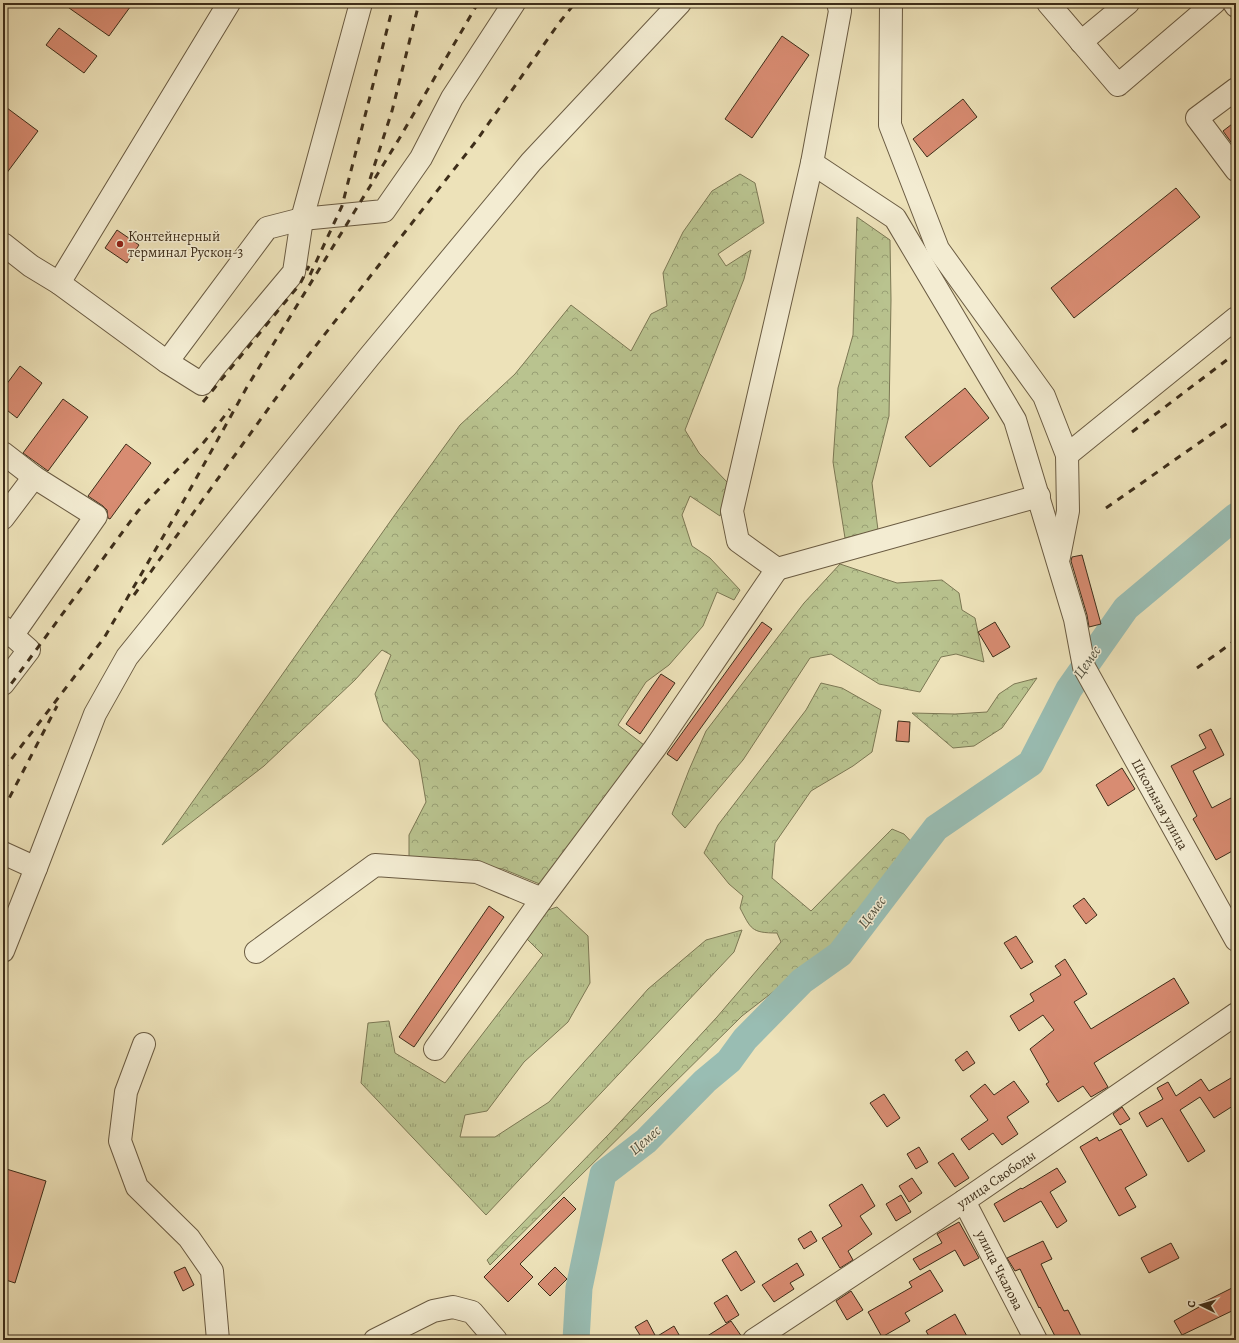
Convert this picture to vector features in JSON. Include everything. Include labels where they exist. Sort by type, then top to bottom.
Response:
[{"type":"street","points":[[59,283],[229,3]]},
{"type":"street","points":[[3,244],[31,266],[59,283],[167,362],[202,384],[294,272],[302,219],[361,3]]},
{"type":"street","points":[[167,362],[267,228],[302,219],[384,211],[421,158],[452,98],[514,3]]},
{"type":"street","points":[[3,951],[95,714],[127,657],[368,357],[531,162],[680,3]]},
{"type":"street","points":[[777,569],[738,541],[732,511],[812,163],[840,11],[838,3]]},
{"type":"street","points":[[891,3],[890,125],[904,162],[938,249],[1044,396],[1067,455],[1068,511],[1058,560]]},
{"type":"street","points":[[1048,3],[1118,85],[1214,3]]},
{"type":"street","points":[[1081,42],[1128,3]]},
{"type":"street","points":[[1236,89],[1198,118],[1236,170]]},
{"type":"street","name":"Школьная улица","points":[[812,163],[895,218],[1015,420],[1075,618],[1084,667],[1236,940]]},
{"type":"street","points":[[1067,455],[1236,318]]},
{"type":"street","points":[[3,453],[34,477],[96,516],[7,632],[29,650],[3,684]]},
{"type":"street","points":[[3,518],[34,477]]},
{"type":"street","points":[[435,1050],[542,899],[655,748],[777,569],[1039,496]]},
{"type":"street","points":[[3,853],[36,868]]},
{"type":"street","points":[[256,952],[375,865],[477,872],[542,899]]},
{"type":"street","name":"улица Свободы","points":[[754,1340],[964,1201],[1236,1014]]},
{"type":"street","points":[[144,1044],[126,1092],[120,1141],[137,1187],[190,1238],[212,1271],[218,1340]]},
{"type":"street","name":"улица Чкалова","points":[[964,1201],[1036,1340]]},
{"type":"street","points":[[375,1340],[433,1311],[453,1307],[472,1312],[496,1340]]},
{"type":"green space","points":[[740,174],[755,183],[764,223],[718,254],[726,266],[751,250],[744,279],[685,430],[699,453],[728,483],[720,516],[690,496],[682,515],[692,546],[710,558],[740,590],[734,600],[717,592],[703,626],[669,665],[646,682],[618,725],[644,745],[542,885],[503,869],[409,857],[409,835],[426,802],[419,760],[383,721],[375,694],[391,655],[382,650],[355,680],[264,766],[162,845],[460,425],[515,374],[571,305],[631,351],[651,314],[667,306],[663,273],[683,232],[712,191]]},
{"type":"green space","points":[[857,217],[890,240],[891,300],[889,416],[872,483],[878,530],[845,538],[833,462],[838,388],[853,335]]},
{"type":"green space","points":[[840,564],[897,583],[942,580],[959,593],[962,610],[975,618],[984,662],[956,654],[941,657],[920,692],[879,684],[831,654],[810,658],[743,760],[685,828],[672,814],[706,731],[804,603]]},
{"type":"green space","points":[[1037,678],[1002,728],[974,746],[953,748],[912,713],[955,714],[987,712],[999,694],[1014,684]]},
{"type":"green space","points":[[821,683],[842,688],[881,710],[872,752],[853,766],[811,791],[775,843],[772,878],[811,911],[892,829],[904,834],[916,847],[834,948],[742,1016],[490,1265],[487,1260],[609,1134],[717,1017],[781,942],[777,933],[757,931],[750,925],[740,908],[743,896],[729,884],[704,853],[718,825],[806,710]]},
{"type":"green space","points":[[557,907],[588,936],[590,983],[568,1022],[524,1062],[487,1111],[465,1115],[460,1137],[495,1137],[549,1102],[648,989],[706,940],[742,930],[734,952],[486,1215],[361,1083],[368,1023],[389,1021],[395,1053],[445,1083],[543,955],[525,937],[545,911]]},
{"type":"building","points":[[62,3],[133,3],[109,36]]},
{"type":"building","points":[[59,28],[97,56],[84,73],[46,45]]},
{"type":"building","points":[[782,36],[809,55],[752,138],[725,119]]},
{"type":"building","points":[[963,99],[977,117],[927,157],[913,139]]},
{"type":"building","points":[[3,105],[38,131],[3,178]]},
{"type":"building","points":[[1236,121],[1236,149],[1223,131]]},
{"type":"building","points":[[1176,188],[1200,217],[1074,318],[1051,288]]},
{"type":"building","points":[[117,230],[139,245],[127,263],[105,248]]},
{"type":"building","points":[[20,366],[42,383],[17,418],[3,407],[3,389]]},
{"type":"building","points":[[965,388],[989,418],[930,467],[905,437]]},
{"type":"building","points":[[63,399],[88,417],[48,471],[23,453]]},
{"type":"building","points":[[126,444],[151,463],[110,519],[108,518],[107,510],[88,496]]},
{"type":"building","points":[[1082,555],[1101,624],[1089,627],[1087,615],[1071,561],[1072,557]]},
{"type":"building","points":[[762,622],[772,629],[677,761],[667,754]]},
{"type":"building","points":[[995,622],[1010,647],[993,657],[978,632]]},
{"type":"building","points":[[661,674],[675,683],[640,734],[626,724]]},
{"type":"building","points":[[898,721],[910,722],[909,742],[896,741]]},
{"type":"building","points":[[1211,729],[1224,755],[1193,771],[1212,808],[1231,798],[1236,808],[1236,849],[1216,860],[1193,819],[1197,816],[1171,766],[1206,748],[1199,735]]},
{"type":"building","points":[[1122,768],[1135,789],[1108,806],[1096,785]]},
{"type":"building","points":[[1084,898],[1097,915],[1086,924],[1073,906]]},
{"type":"building","points":[[489,906],[504,917],[414,1047],[399,1037]]},
{"type":"building","points":[[1016,936],[1033,962],[1021,969],[1004,943]]},
{"type":"building","points":[[1065,959],[1087,994],[1074,1002],[1091,1029],[1174,978],[1189,1003],[1094,1063],[1108,1087],[1091,1097],[1083,1086],[1058,1102],[1046,1084],[1049,1082],[1030,1049],[1054,1030],[1043,1015],[1019,1031],[1010,1016],[1034,1001],[1030,994],[1061,975],[1055,966]]},
{"type":"building","points":[[967,1051],[975,1063],[963,1071],[955,1060]]},
{"type":"building","points":[[1236,1075],[1236,1104],[1214,1118],[1200,1097],[1180,1110],[1205,1151],[1188,1162],[1162,1118],[1147,1127],[1139,1113],[1163,1099],[1157,1088],[1168,1082],[1176,1096],[1201,1079],[1209,1091]]},
{"type":"building","points":[[1014,1081],[1029,1102],[1007,1117],[1018,1134],[1002,1145],[993,1133],[969,1150],[961,1139],[988,1120],[970,1096],[985,1084],[994,1095]]},
{"type":"building","points":[[884,1094],[900,1118],[887,1127],[870,1103]]},
{"type":"building","points":[[1122,1107],[1130,1119],[1120,1125],[1113,1114]]},
{"type":"building","points":[[1121,1129],[1147,1175],[1125,1188],[1136,1207],[1119,1216],[1080,1147],[1097,1137],[1099,1141]]},
{"type":"building","points":[[919,1147],[928,1162],[916,1169],[907,1154]]},
{"type":"building","points":[[953,1153],[969,1178],[955,1187],[938,1163]]},
{"type":"building","points":[[3,1168],[46,1181],[15,1283],[3,1279]]},
{"type":"building","points":[[1057,1168],[1066,1182],[1050,1192],[1067,1221],[1057,1228],[1041,1201],[1004,1222],[994,1204]]},
{"type":"building","points":[[912,1178],[922,1193],[909,1202],[899,1186]]},
{"type":"building","points":[[862,1184],[875,1206],[860,1216],[872,1234],[848,1251],[853,1260],[840,1268],[822,1238],[842,1226],[829,1205]]},
{"type":"building","points":[[901,1195],[911,1212],[896,1221],[886,1204]]},
{"type":"building","points":[[564,1197],[576,1209],[520,1264],[533,1277],[508,1302],[484,1277]]},
{"type":"building","points":[[959,1222],[979,1258],[964,1266],[955,1250],[920,1270],[913,1259],[942,1243],[937,1234]]},
{"type":"building","points":[[811,1231],[817,1241],[804,1249],[798,1239]]},
{"type":"building","points":[[1043,1241],[1052,1259],[1041,1264],[1064,1311],[1068,1310],[1081,1336],[1072,1340],[1057,1340],[1020,1269],[1015,1271],[1007,1258]]},
{"type":"building","points":[[1171,1243],[1179,1258],[1149,1273],[1141,1258]]},
{"type":"building","points":[[736,1251],[755,1282],[741,1291],[722,1260]]},
{"type":"building","points":[[797,1263],[804,1275],[790,1283],[794,1289],[774,1302],[762,1285]]},
{"type":"building","points":[[185,1267],[194,1285],[183,1291],[174,1272]]},
{"type":"building","points":[[555,1267],[567,1279],[550,1296],[538,1284]]},
{"type":"building","points":[[930,1270],[943,1291],[905,1313],[910,1321],[882,1337],[868,1312],[912,1287],[909,1282]]},
{"type":"building","points":[[1236,1286],[1236,1309],[1182,1335],[1174,1321],[1199,1307],[1198,1305]]},
{"type":"building","points":[[851,1291],[863,1310],[847,1320],[836,1301]]},
{"type":"building","points":[[727,1295],[739,1315],[726,1323],[714,1303]]},
{"type":"building","points":[[955,1314],[969,1340],[931,1340],[926,1331]]},
{"type":"building","points":[[647,1320],[656,1337],[674,1326],[682,1340],[643,1340],[635,1327]]},
{"type":"building","points":[[731,1321],[742,1337],[742,1340],[701,1340]]},
{"type":"waterway","name":"Цемес","points":[[576,1340],[579,1288],[603,1174],[646,1141],[705,1081],[729,1061],[745,1039],[802,981],[840,954],[936,828],[1031,763],[1069,689],[1126,608],[1236,516]]},
{"type":"railway","points":[[370,179],[392,111],[419,3]]},
{"type":"railway","points":[[3,770],[104,638],[178,511],[247,387],[399,139],[478,3]]},
{"type":"railway","points":[[134,595],[289,380],[477,140],[559,23],[575,3]]},
{"type":"railway","points":[[310,275],[342,206],[392,10]]},
{"type":"railway","points":[[203,402],[300,284],[309,266]]},
{"type":"railway","points":[[1132,432],[1236,353]]},
{"type":"railway","points":[[3,695],[138,511],[204,442],[230,409]]},
{"type":"railway","points":[[1106,508],[1236,417]]},
{"type":"railway","points":[[1197,668],[1236,640]]},
{"type":"railway","points":[[3,810],[57,706]]},
{"type":"place","name":"Контейнерный терминал Рускон-3","points":[[120,244]]}]
